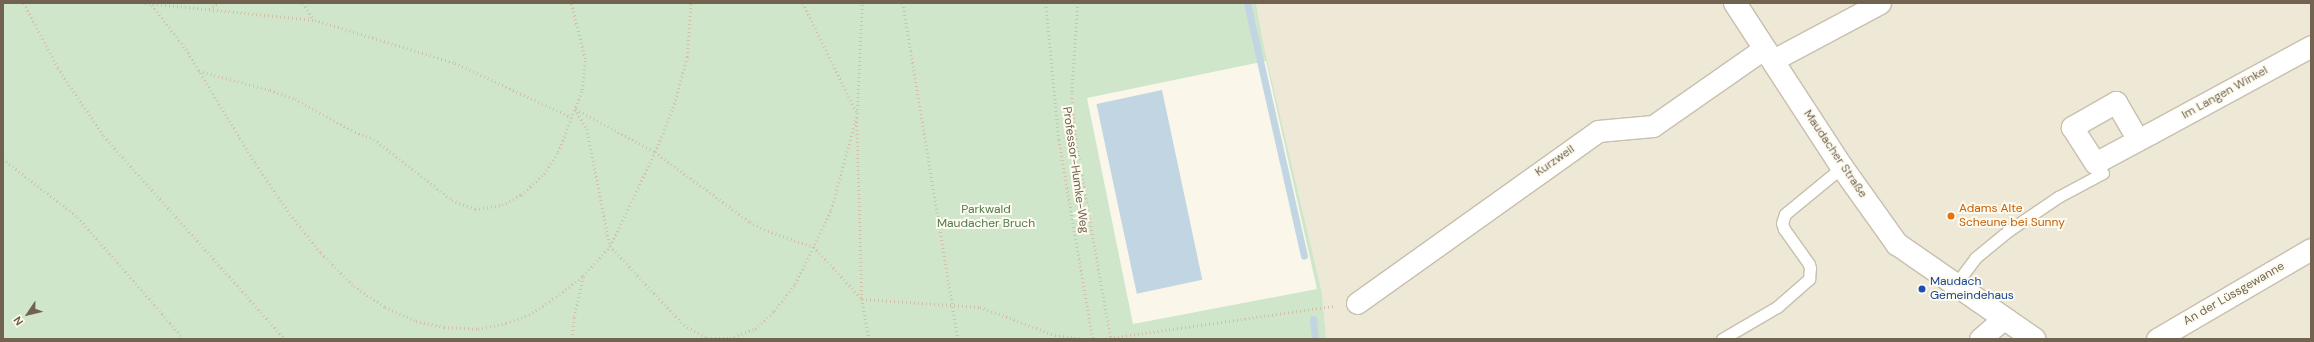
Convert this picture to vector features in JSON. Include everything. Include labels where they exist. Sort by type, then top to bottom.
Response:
[{"type":"street","name":"Maudacher Straße","points":[[1735,3],[1842,167],[1897,244],[2034,339]]},
{"type":"street","name":"Kurzweil","points":[[1357,303],[1598,131],[1653,126],[1769,54],[1880,3]]},
{"type":"street","name":"Im Langen Winkel","points":[[2138,140],[2311,46]]},
{"type":"street","name":"An der Lüssgewanne","points":[[2157,339],[2311,249]]},
{"type":"street","points":[[1980,339],[2004,318]]},
{"type":"lane","points":[[1722,339],[1777,307],[1809,279],[1810,268],[1784,230],[1782,223],[1785,214],[1842,167]]},
{"type":"lane","points":[[1955,285],[1974,258],[2008,231],[2058,197],[2103,173]]},
{"type":"path","points":[[24,3],[58,68],[104,136],[285,339]]},
{"type":"path","points":[[145,3],[152,5],[209,9],[315,20],[455,62],[571,117]]},
{"type":"path","points":[[209,9],[218,3]]},
{"type":"path","points":[[303,3],[315,20]]},
{"type":"path","points":[[198,71],[270,90],[295,99],[355,132],[374,139],[452,200],[476,209],[502,205],[521,195],[544,174],[558,152],[582,90],[585,59],[571,3]]},
{"type":"path","points":[[152,5],[186,49],[256,164],[290,214],[321,253],[354,286],[385,307],[416,322],[444,327],[478,329],[506,323],[528,315],[556,298],[583,276],[610,246],[655,152],[673,108],[687,57],[691,3]]},
{"type":"path","points":[[575,109],[587,129],[610,246],[684,325],[707,338],[730,338],[755,329],[774,311],[795,284],[814,247],[831,210],[857,114],[803,3]]},
{"type":"path","points":[[862,3],[857,114],[862,299],[869,339]]},
{"type":"path","points":[[903,3],[958,339]]},
{"type":"path","name":"Professor-Humke-Weg","points":[[1046,3],[1059,140],[1093,339]]},
{"type":"path","points":[[1078,3],[1072,94],[1076,139],[1111,338]]},
{"type":"path","points":[[575,109],[655,152],[750,222],[768,231],[814,247],[862,299],[980,307],[1055,335],[1085,339]]},
{"type":"path","points":[[3,159],[78,217],[184,339]]},
{"type":"path","points":[[572,339],[574,317],[583,276]]},
{"type":"path","points":[[1102,339],[1357,303]]},
{"type":"shaded area","points":[[1256,3],[2311,3],[2311,339],[1326,339],[1322,293],[1264,47]]},
{"type":"green space","name":"Parkwald Maudacher Bruch","points":[[3,3],[1256,3],[1264,47],[1322,293],[1326,339],[3,339]],"holes":[[[1266,61],[1317,289],[1133,324],[1087,98]]]},
{"type":"water","points":[[1162,90],[1202,280],[1137,294],[1096,104]]},
{"type":"waterway","points":[[1247,3],[1304,256]]},
{"type":"waterway","points":[[1313,319],[1315,339]]},
{"type":"place","name":"Adams Alte Scheune bei Sunny","points":[[1951,216]]},
{"type":"place","name":"Maudach Gemeindehaus","points":[[1922,289]]}]
